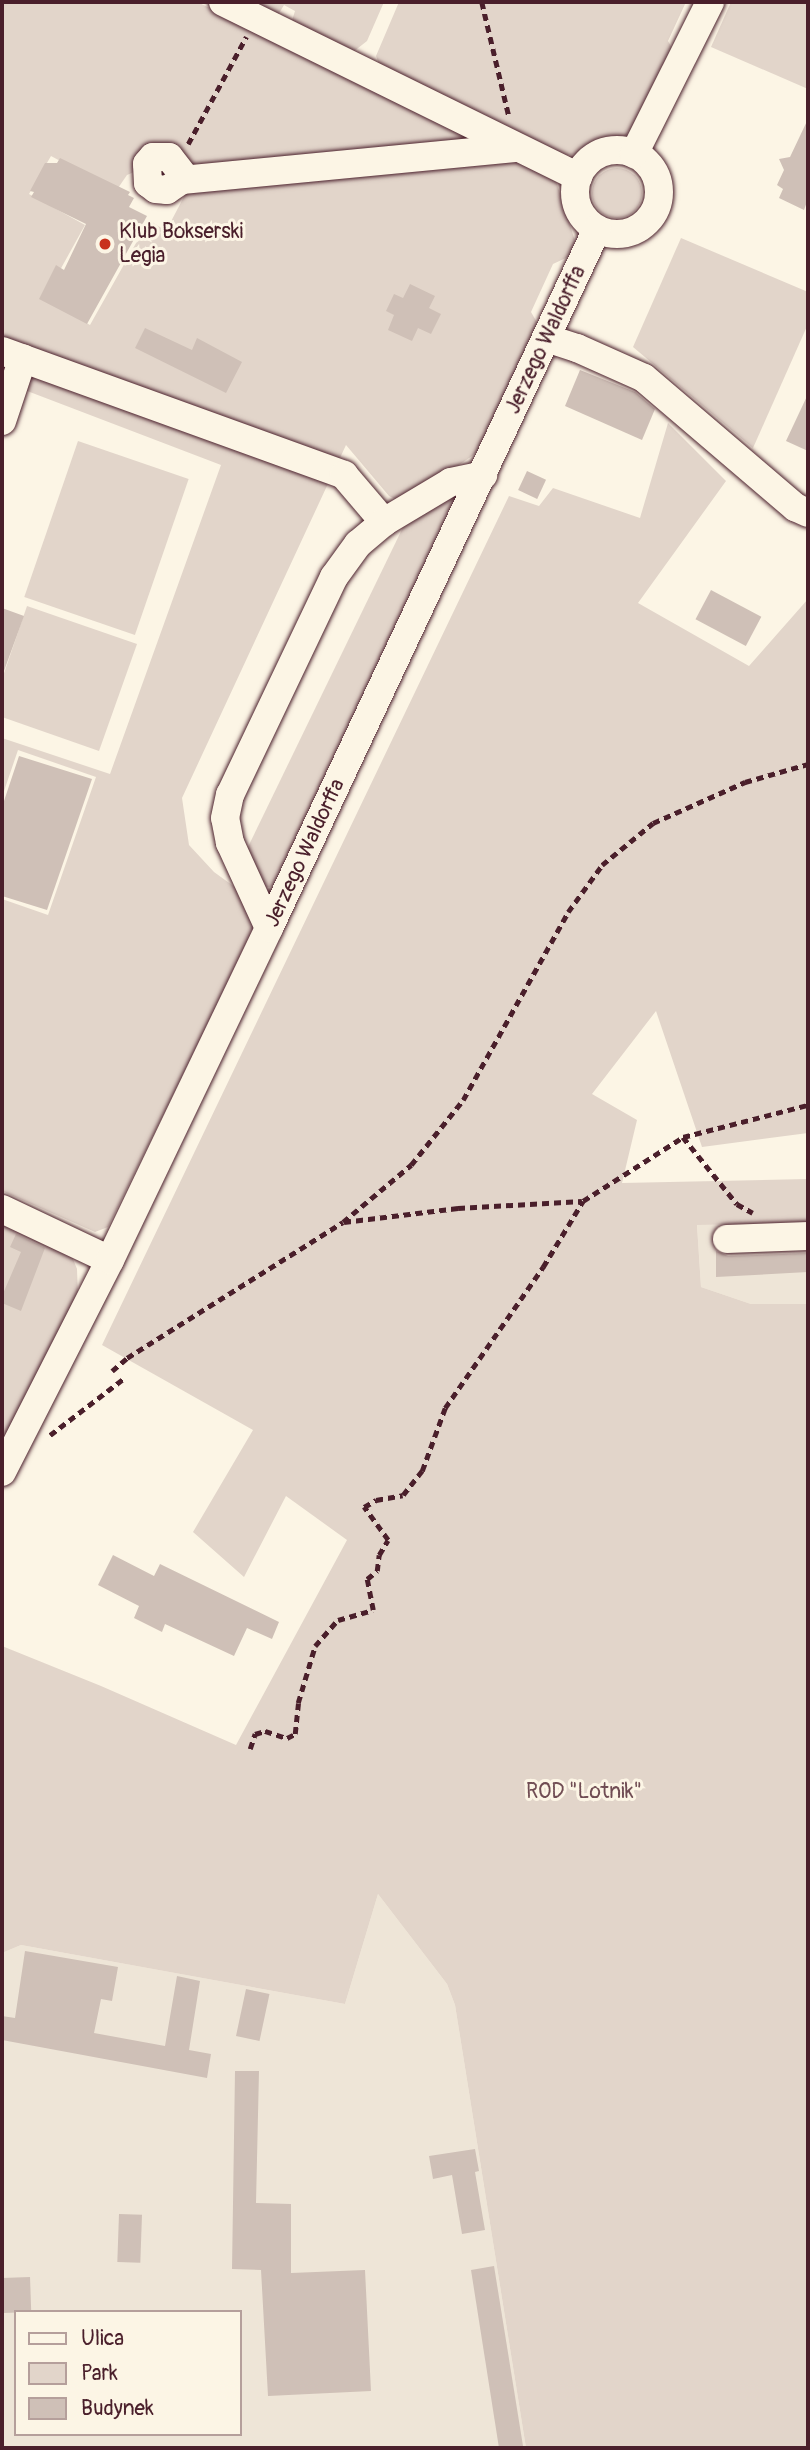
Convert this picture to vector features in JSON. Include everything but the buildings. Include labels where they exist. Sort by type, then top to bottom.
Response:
[{"type":"street","points":[[223,2],[578,177]]},
{"type":"street","points":[[634,154],[710,2]]},
{"type":"street","points":[[180,172],[517,148]]},
{"type":"street","points":[[607,152],[634,154],[645,161],[657,183],[655,208],[637,229],[610,234],[597,229],[587,222],[576,201],[578,177],[594,157],[607,152]]},
{"type":"street","name":"Jerzego Waldorffa","points":[[2,1472],[110,1260],[270,928],[597,229]]},
{"type":"street","points":[[547,338],[577,348],[644,378],[795,507],[808,513]]},
{"type":"street","points":[[2,421],[12,354],[344,475],[384,522]]},
{"type":"street","points":[[270,928],[230,843],[225,818],[230,795],[334,577],[358,544],[384,522],[451,482],[483,475]]},
{"type":"street","points":[[2,1209],[110,1260]]},
{"type":"street","points":[[727,1239],[808,1236]]},
{"type":"path","points":[[482,2],[517,148]]},
{"type":"path","points":[[180,172],[256,18]]},
{"type":"path","points":[[112,1371],[127,1358],[343,1222],[411,1165],[464,1100],[568,912],[602,865],[653,823],[745,782],[808,764]]},
{"type":"path","points":[[250,1749],[256,1734],[265,1731],[287,1738],[295,1734],[298,1703],[315,1646],[338,1620],[373,1610],[367,1579],[377,1571],[379,1555],[388,1540],[364,1507],[376,1500],[403,1495],[422,1471],[445,1408],[543,1267],[583,1201],[683,1137],[808,1105]]},
{"type":"path","points":[[683,1137],[737,1203],[759,1217]]},
{"type":"path","points":[[343,1222],[458,1208],[583,1201]]},
{"type":"path","points":[[41,1442],[123,1379]]},
{"type":"shaded area","points":[[808,1222],[808,1304],[751,1304],[701,1287],[697,1224]]},
{"type":"shaded area","points":[[378,1894],[447,1984],[455,2005],[526,2448],[2,2448],[2,1953],[21,1945],[345,2004]]},
{"type":"green space","points":[[2,2],[197,2],[349,73],[470,139],[192,173],[183,163],[134,172],[127,175],[116,191],[51,156],[29,194],[85,225],[44,299],[90,325],[149,220],[166,231],[188,189],[513,159],[556,181],[575,241],[570,256],[553,264],[531,312],[539,326],[486,442],[472,456],[403,503],[389,496],[346,445],[182,798],[189,845],[214,872],[243,893],[254,921],[253,932],[108,1227],[95,1232],[2,1191],[2,899],[48,915],[96,777],[18,750],[2,797],[2,738],[110,774],[221,465],[22,389],[2,348]]},
{"type":"green space","points":[[237,2],[384,2],[367,41],[353,52],[290,27],[295,11],[284,5],[275,20]]},
{"type":"green space","points":[[399,2],[686,2],[668,41],[672,48],[634,128],[621,139],[579,154],[567,155],[535,145],[379,64],[376,56]]},
{"type":"green space","points":[[731,2],[808,2],[808,89],[711,47]]},
{"type":"green space","points":[[617,168],[634,176],[642,193],[634,210],[617,218],[600,210],[592,193],[600,176]]},
{"type":"green space","points":[[681,238],[808,292],[808,324],[753,448],[633,347]]},
{"type":"green space","name":"ROD \"Lotnik\"","points":[[668,423],[726,481],[638,603],[749,666],[808,599],[808,1133],[702,1147],[656,1011],[592,1094],[637,1120],[622,1183],[808,1179],[808,1222],[697,1225],[701,1287],[751,1304],[808,1304],[808,2448],[526,2448],[455,2005],[447,1984],[378,1894],[345,2004],[21,1945],[2,1953],[2,1646],[236,1745],[347,1540],[286,1496],[244,1577],[193,1532],[253,1430],[102,1345],[509,496],[539,506],[553,488],[640,518]]},
{"type":"green space","points":[[78,441],[189,479],[135,635],[24,597]]},
{"type":"green space","points":[[463,489],[276,886],[261,888],[246,851],[407,519]]},
{"type":"green space","points":[[27,606],[137,644],[99,751],[2,717],[2,679]]},
{"type":"green space","points":[[2,1217],[71,1254],[77,1269],[78,1297],[2,1446]]},
{"type":"place","name":"Klub Bokserski Legia","points":[[105,244]]}]
